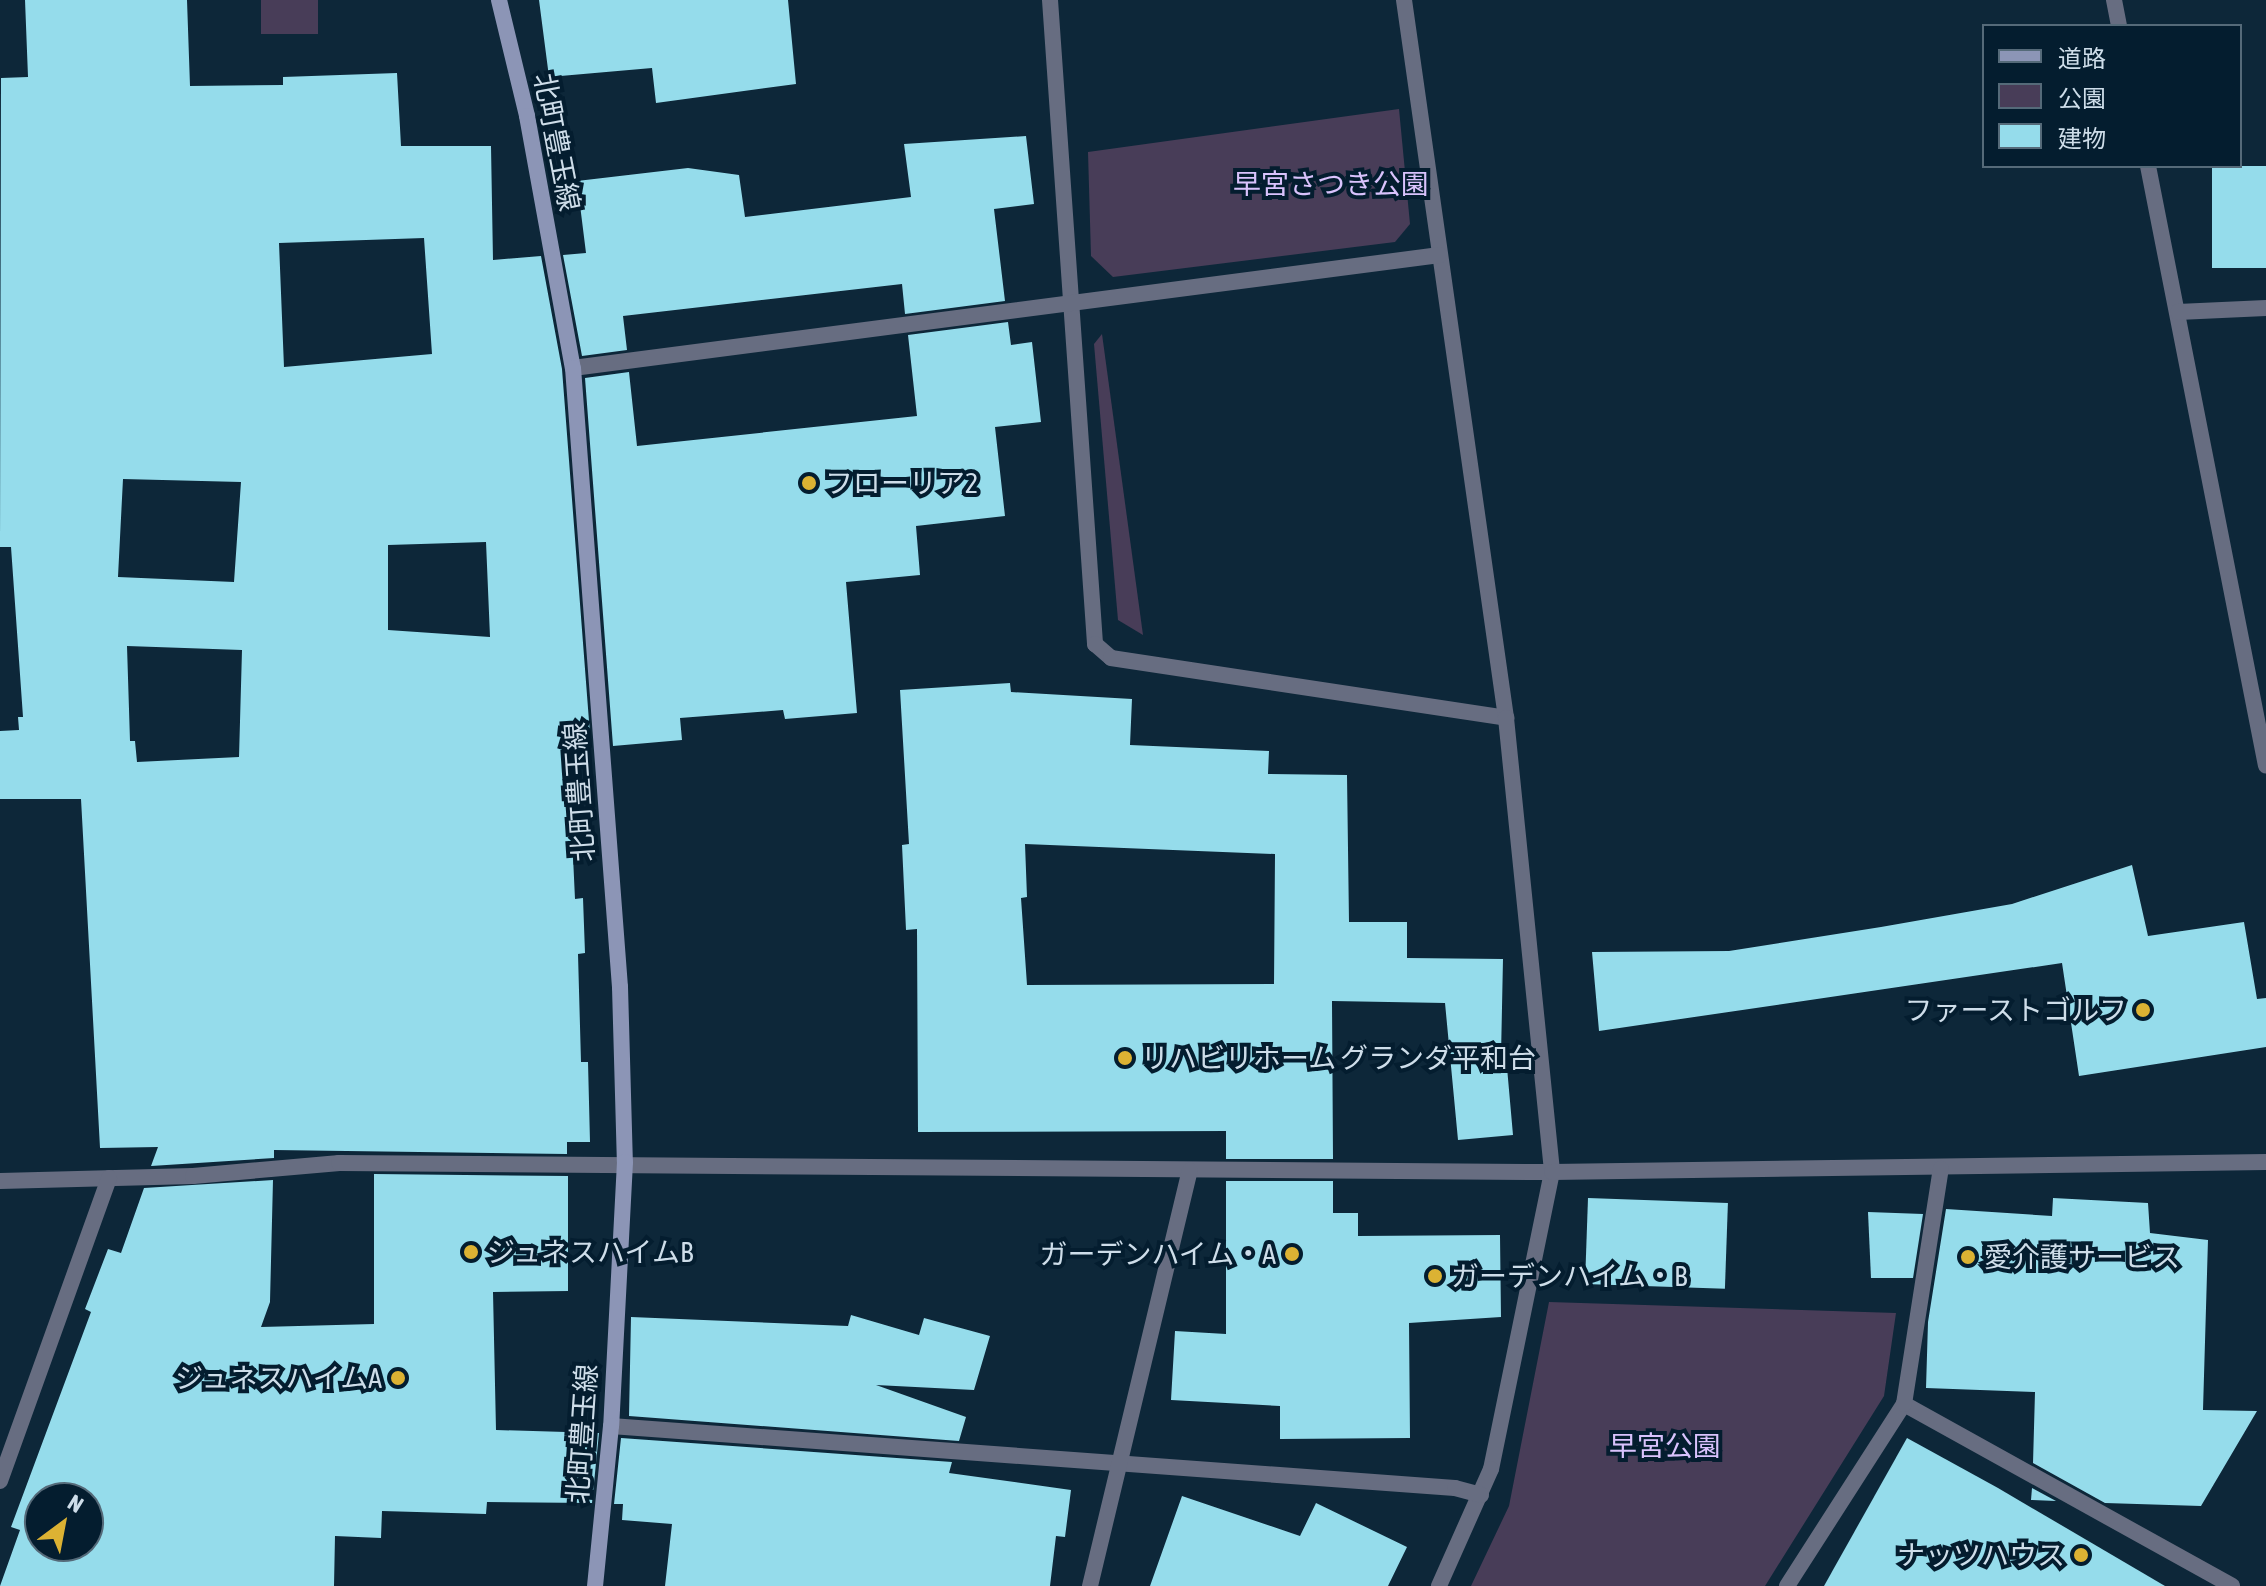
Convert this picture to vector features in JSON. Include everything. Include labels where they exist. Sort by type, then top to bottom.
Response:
[{"type":"main road","name":"北町豊玉線","points":[[499,0],[527,116],[573,368],[619,971],[625,1162],[611,1426],[595,1586]]},
{"type":"street","points":[[1050,0],[1095,644],[1100,652],[1506,718]]},
{"type":"street","points":[[1404,0],[1506,718],[1552,1172],[1511,1384],[1481,1495],[1439,1586]]},
{"type":"street","points":[[2114,0],[2119,24]]},
{"type":"street","points":[[2148,168],[2264,741],[2266,766]]},
{"type":"street","points":[[573,368],[1440,255]]},
{"type":"street","points":[[2178,312],[2266,308]]},
{"type":"street","points":[[0,1181],[193,1176],[339,1163],[625,1162],[1190,1171],[1552,1172],[1941,1169],[2266,1162]]},
{"type":"street","points":[[1787,1586],[1904,1404],[1941,1169]]},
{"type":"street","points":[[1090,1586],[1190,1171]]},
{"type":"street","points":[[0,1481],[109,1178]]},
{"type":"street","points":[[1904,1404],[2232,1586]]},
{"type":"street","points":[[611,1426],[1455,1488],[1481,1495]]},
{"type":"green space","points":[[261,0],[318,0],[318,34],[261,34]]},
{"type":"green space","name":"早宮さつき公園","points":[[1399,109],[1410,224],[1395,242],[1113,277],[1091,256],[1088,152]]},
{"type":"green space","points":[[1102,334],[1143,635],[1118,620],[1094,344]]},
{"type":"green space","name":"早宮公園","points":[[1549,1302],[1896,1313],[1884,1396],[1765,1586],[1471,1586],[1509,1506]]},
{"type":"building","points":[[25,0],[187,0],[190,86],[283,85],[283,77],[397,73],[401,146],[491,146],[493,260],[541,256],[562,369],[591,747],[568,749],[575,899],[583,898],[585,953],[578,954],[581,1062],[588,1062],[590,1142],[567,1142],[567,1154],[274,1150],[274,1158],[151,1166],[158,1147],[100,1148],[81,799],[0,799],[0,731],[19,730],[18,717],[23,717],[11,547],[0,547],[1,78],[28,77]],"holes":[[[424,238],[432,354],[284,367],[279,243]],[[123,479],[241,482],[234,582],[118,577]],[[486,542],[490,637],[388,630],[388,545]],[[127,646],[242,650],[239,757],[137,762],[135,741],[130,741]]]},
{"type":"building","points":[[539,0],[788,0],[796,84],[656,103],[652,68],[549,77]]},
{"type":"building","points":[[1026,136],[1034,204],[994,209],[1005,301],[905,314],[902,284],[623,316],[627,350],[582,356],[563,255],[586,253],[577,181],[688,168],[739,175],[745,217],[911,197],[904,144]]},
{"type":"building","points":[[2266,166],[2266,268],[2212,268],[2212,168]]},
{"type":"building","points":[[1008,322],[1011,345],[1032,342],[1041,422],[995,427],[1005,516],[916,526],[920,575],[846,582],[857,713],[785,719],[783,710],[680,718],[682,740],[613,746],[585,378],[629,372],[637,446],[917,416],[908,335]]},
{"type":"building","points":[[1010,683],[1011,692],[1132,699],[1130,745],[1269,751],[1268,774],[1347,775],[1349,922],[1407,922],[1407,958],[1503,959],[1501,1056],[1506,1056],[1513,1135],[1458,1140],[1445,1003],[1332,1001],[1333,1159],[1226,1159],[1226,1131],[918,1132],[917,929],[906,930],[902,845],[909,844],[900,690]],"holes":[[[1025,844],[1275,854],[1274,984],[1027,985],[1021,898],[1027,897]]]},
{"type":"building","points":[[2132,865],[2148,936],[2244,922],[2257,999],[2266,998],[2266,1047],[2079,1076],[2062,963],[1599,1031],[1592,952],[1729,951],[1881,927],[2012,904]]},
{"type":"building","points":[[374,1174],[568,1176],[568,1291],[493,1292],[496,1430],[599,1433],[592,1503],[487,1502],[486,1514],[382,1511],[381,1538],[335,1536],[334,1586],[0,1586],[20,1530],[11,1527],[24,1492],[24,1562],[104,1562],[104,1482],[28,1482],[91,1312],[85,1309],[108,1249],[121,1253],[144,1188],[273,1180],[270,1302],[261,1327],[374,1324]]},
{"type":"building","points":[[1226,1181],[1333,1181],[1333,1213],[1358,1213],[1358,1236],[1500,1235],[1501,1317],[1409,1323],[1410,1438],[1280,1439],[1280,1406],[1171,1400],[1175,1331],[1226,1334]]},
{"type":"building","points":[[1588,1198],[1728,1203],[1725,1289],[1585,1284]]},
{"type":"building","points":[[2053,1198],[2148,1203],[2150,1233],[2208,1240],[2203,1410],[2257,1411],[2201,1506],[2105,1503],[2033,1463],[2035,1392],[1926,1388],[1928,1322],[1946,1209],[2052,1216]]},
{"type":"building","points":[[1868,1212],[1923,1214],[1913,1278],[1871,1278]]},
{"type":"building","points":[[851,1315],[919,1335],[924,1318],[990,1336],[974,1390],[876,1385],[966,1417],[959,1441],[629,1416],[631,1317],[848,1326]]},
{"type":"building","points":[[621,1438],[952,1462],[949,1473],[1071,1490],[1065,1537],[1056,1536],[1050,1586],[665,1586],[672,1524],[622,1520],[623,1504],[614,1504]]},
{"type":"building","points":[[1907,1438],[1998,1488],[2165,1586],[1824,1586]]},
{"type":"building","points":[[2032,1488],[2056,1501],[2031,1500]]},
{"type":"building","points":[[1182,1496],[1300,1536],[1316,1503],[1407,1547],[1388,1586],[1150,1586]]},
{"type":"place","name":"フローリア2","points":[[809,483]]},
{"type":"place","name":"ファーストゴルフ","points":[[2143,1010]]},
{"type":"place","name":"リハビリホーム グランダ平和台","points":[[1125,1058]]},
{"type":"place","name":"ジュネスハイムB","points":[[471,1252]]},
{"type":"place","name":"ガーデンハイム・A","points":[[1292,1254]]},
{"type":"place","name":"愛介護サービス","points":[[1968,1257]]},
{"type":"place","name":"ガーデンハイム・B","points":[[1435,1276]]},
{"type":"place","name":"ジュネスハイムA","points":[[398,1378]]},
{"type":"place","name":"ナッツハウス","points":[[2081,1555]]}]
